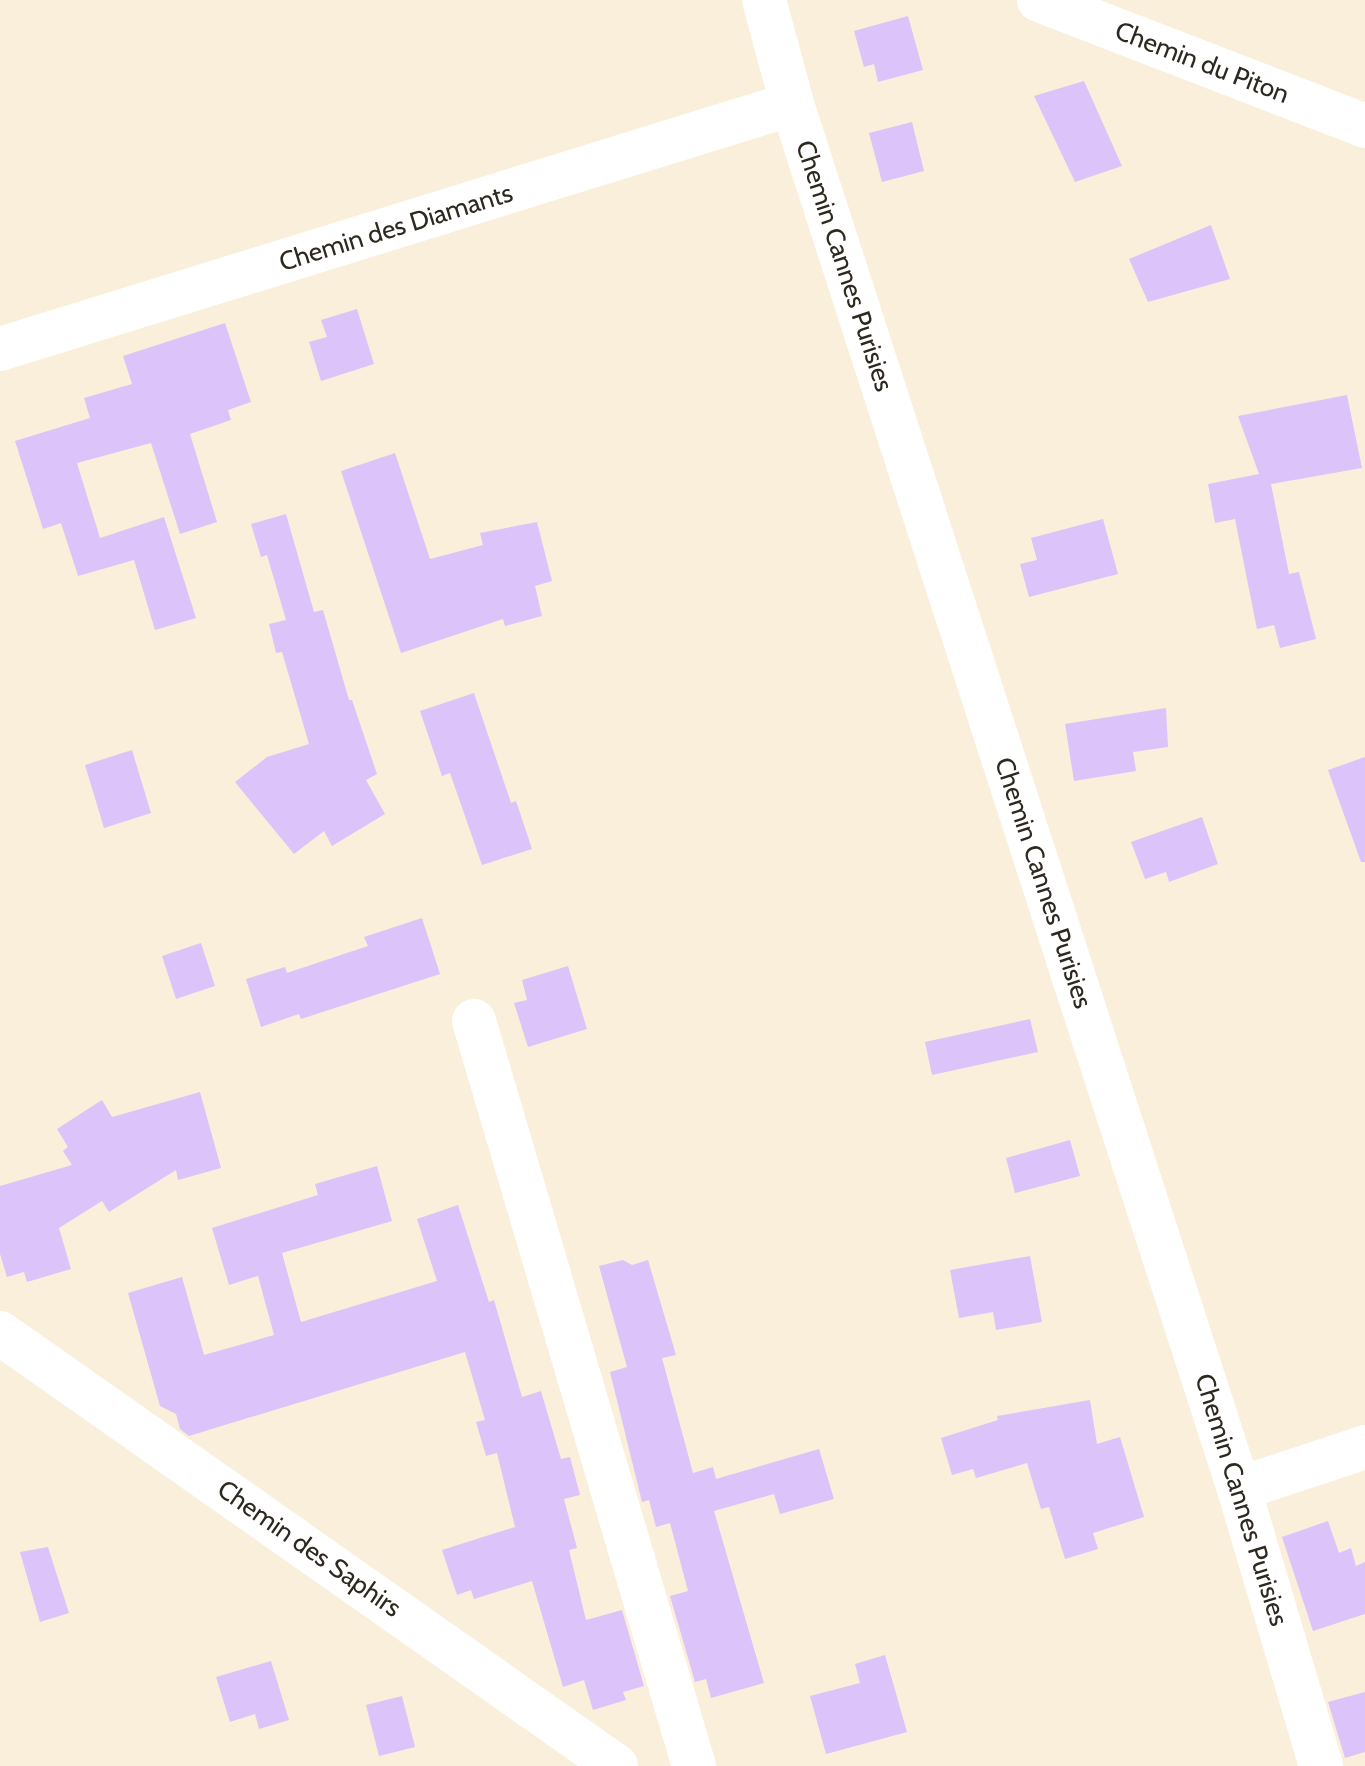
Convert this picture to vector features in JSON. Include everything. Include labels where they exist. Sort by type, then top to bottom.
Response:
[{"type":"street","name":"Chemin Cannes Purisies","points":[[764,0],[792,104],[1239,1489],[1321,1766]]},
{"type":"street","name":"Chemin du Piton","points":[[1039,0],[1365,126]]},
{"type":"street","name":"Chemin des Diamants","points":[[0,349],[792,104]]},
{"type":"street","points":[[474,1021],[694,1766]]},
{"type":"street","name":"Chemin des Saphirs","points":[[0,1333],[616,1766]]},
{"type":"street","points":[[1239,1489],[1365,1447]]},
{"type":"building","points":[[908,16],[923,70],[878,82],[874,64],[864,67],[854,31]]},
{"type":"building","points":[[1084,81],[1122,166],[1075,182],[1034,96]]},
{"type":"building","points":[[912,122],[924,171],[882,182],[869,133]]},
{"type":"building","points":[[1211,225],[1230,279],[1148,302],[1129,259]]},
{"type":"building","points":[[357,309],[374,364],[321,381],[309,342],[327,337],[321,320]]},
{"type":"building","points":[[225,323],[251,402],[228,410],[231,420],[190,434],[217,522],[180,534],[151,443],[77,463],[100,538],[164,517],[196,618],[155,630],[134,560],[78,576],[61,523],[43,529],[15,441],[90,418],[84,398],[132,384],[123,356]]},
{"type":"building","points":[[1347,395],[1362,468],[1271,484],[1289,574],[1299,572],[1316,639],[1280,648],[1274,625],[1257,629],[1235,519],[1215,523],[1208,484],[1259,474],[1238,416]]},
{"type":"building","points":[[395,453],[430,559],[483,545],[480,533],[537,522],[552,581],[535,586],[542,616],[505,626],[503,619],[401,653],[341,471]]},
{"type":"building","points":[[286,514],[314,612],[323,610],[349,700],[352,700],[377,774],[366,780],[385,814],[332,846],[324,831],[294,854],[235,782],[267,757],[309,744],[282,652],[276,653],[269,624],[286,620],[267,555],[261,557],[251,524]]},
{"type":"building","points":[[1103,519],[1118,574],[1029,597],[1020,564],[1037,560],[1031,538]]},
{"type":"building","points":[[474,693],[511,803],[516,801],[532,849],[482,865],[450,773],[442,776],[420,711]]},
{"type":"building","points":[[1166,708],[1168,747],[1133,752],[1136,771],[1074,781],[1065,724]]},
{"type":"building","points":[[132,750],[151,813],[104,828],[85,765]]},
{"type":"building","points":[[1365,757],[1365,862],[1361,862],[1328,770]]},
{"type":"building","points":[[1202,817],[1218,864],[1169,882],[1166,872],[1145,879],[1131,842]]},
{"type":"building","points":[[422,918],[440,974],[301,1019],[299,1014],[261,1027],[246,979],[285,967],[287,973],[368,946],[364,937]]},
{"type":"building","points":[[201,943],[215,986],[176,999],[162,956]]},
{"type":"building","points":[[568,966],[587,1029],[528,1047],[514,1003],[527,1000],[522,980]]},
{"type":"building","points":[[1030,1019],[1038,1052],[932,1075],[925,1042]]},
{"type":"building","points":[[200,1092],[221,1168],[178,1180],[176,1170],[109,1212],[102,1201],[59,1228],[71,1269],[27,1282],[24,1272],[7,1277],[0,1254],[0,1186],[72,1165],[63,1151],[68,1147],[57,1129],[102,1100],[112,1117]]},
{"type":"building","points":[[1070,1140],[1080,1176],[1015,1193],[1006,1158]]},
{"type":"building","points":[[377,1166],[392,1221],[282,1253],[301,1322],[437,1281],[417,1219],[458,1205],[489,1302],[494,1300],[522,1397],[541,1391],[561,1459],[570,1457],[580,1495],[564,1499],[577,1548],[569,1550],[586,1620],[622,1610],[644,1686],[623,1692],[626,1700],[593,1710],[584,1680],[563,1687],[532,1581],[474,1599],[471,1590],[457,1595],[442,1550],[515,1527],[497,1453],[486,1456],[476,1422],[485,1420],[465,1352],[189,1436],[180,1429],[176,1414],[160,1406],[128,1293],[182,1277],[204,1355],[274,1335],[258,1276],[229,1285],[212,1228],[318,1195],[315,1184]]},
{"type":"building","points":[[1030,1256],[1042,1322],[996,1330],[993,1312],[959,1318],[950,1270]]},
{"type":"building","points":[[623,1260],[632,1265],[648,1260],[676,1355],[662,1358],[693,1473],[713,1467],[716,1479],[819,1449],[834,1499],[780,1514],[774,1494],[714,1511],[764,1683],[711,1698],[706,1679],[695,1682],[670,1596],[688,1591],[670,1523],[656,1527],[649,1500],[642,1502],[610,1372],[627,1367],[599,1266]]},
{"type":"building","points":[[1090,1400],[1097,1444],[1120,1437],[1144,1517],[1093,1533],[1098,1549],[1065,1559],[1049,1507],[1041,1509],[1027,1463],[976,1478],[973,1469],[952,1475],[941,1438],[998,1420],[997,1416]]},
{"type":"building","points":[[1328,1521],[1339,1553],[1351,1548],[1356,1566],[1365,1562],[1365,1614],[1313,1631],[1282,1537]]},
{"type":"building","points":[[48,1547],[69,1613],[40,1622],[20,1552]]},
{"type":"building","points":[[885,1655],[907,1732],[826,1754],[810,1696],[860,1683],[855,1664]]},
{"type":"building","points":[[271,1661],[289,1720],[259,1729],[255,1714],[230,1722],[216,1677]]},
{"type":"building","points":[[1365,1692],[1365,1752],[1345,1758],[1328,1702]]},
{"type":"building","points":[[402,1696],[415,1747],[379,1756],[366,1705]]}]
